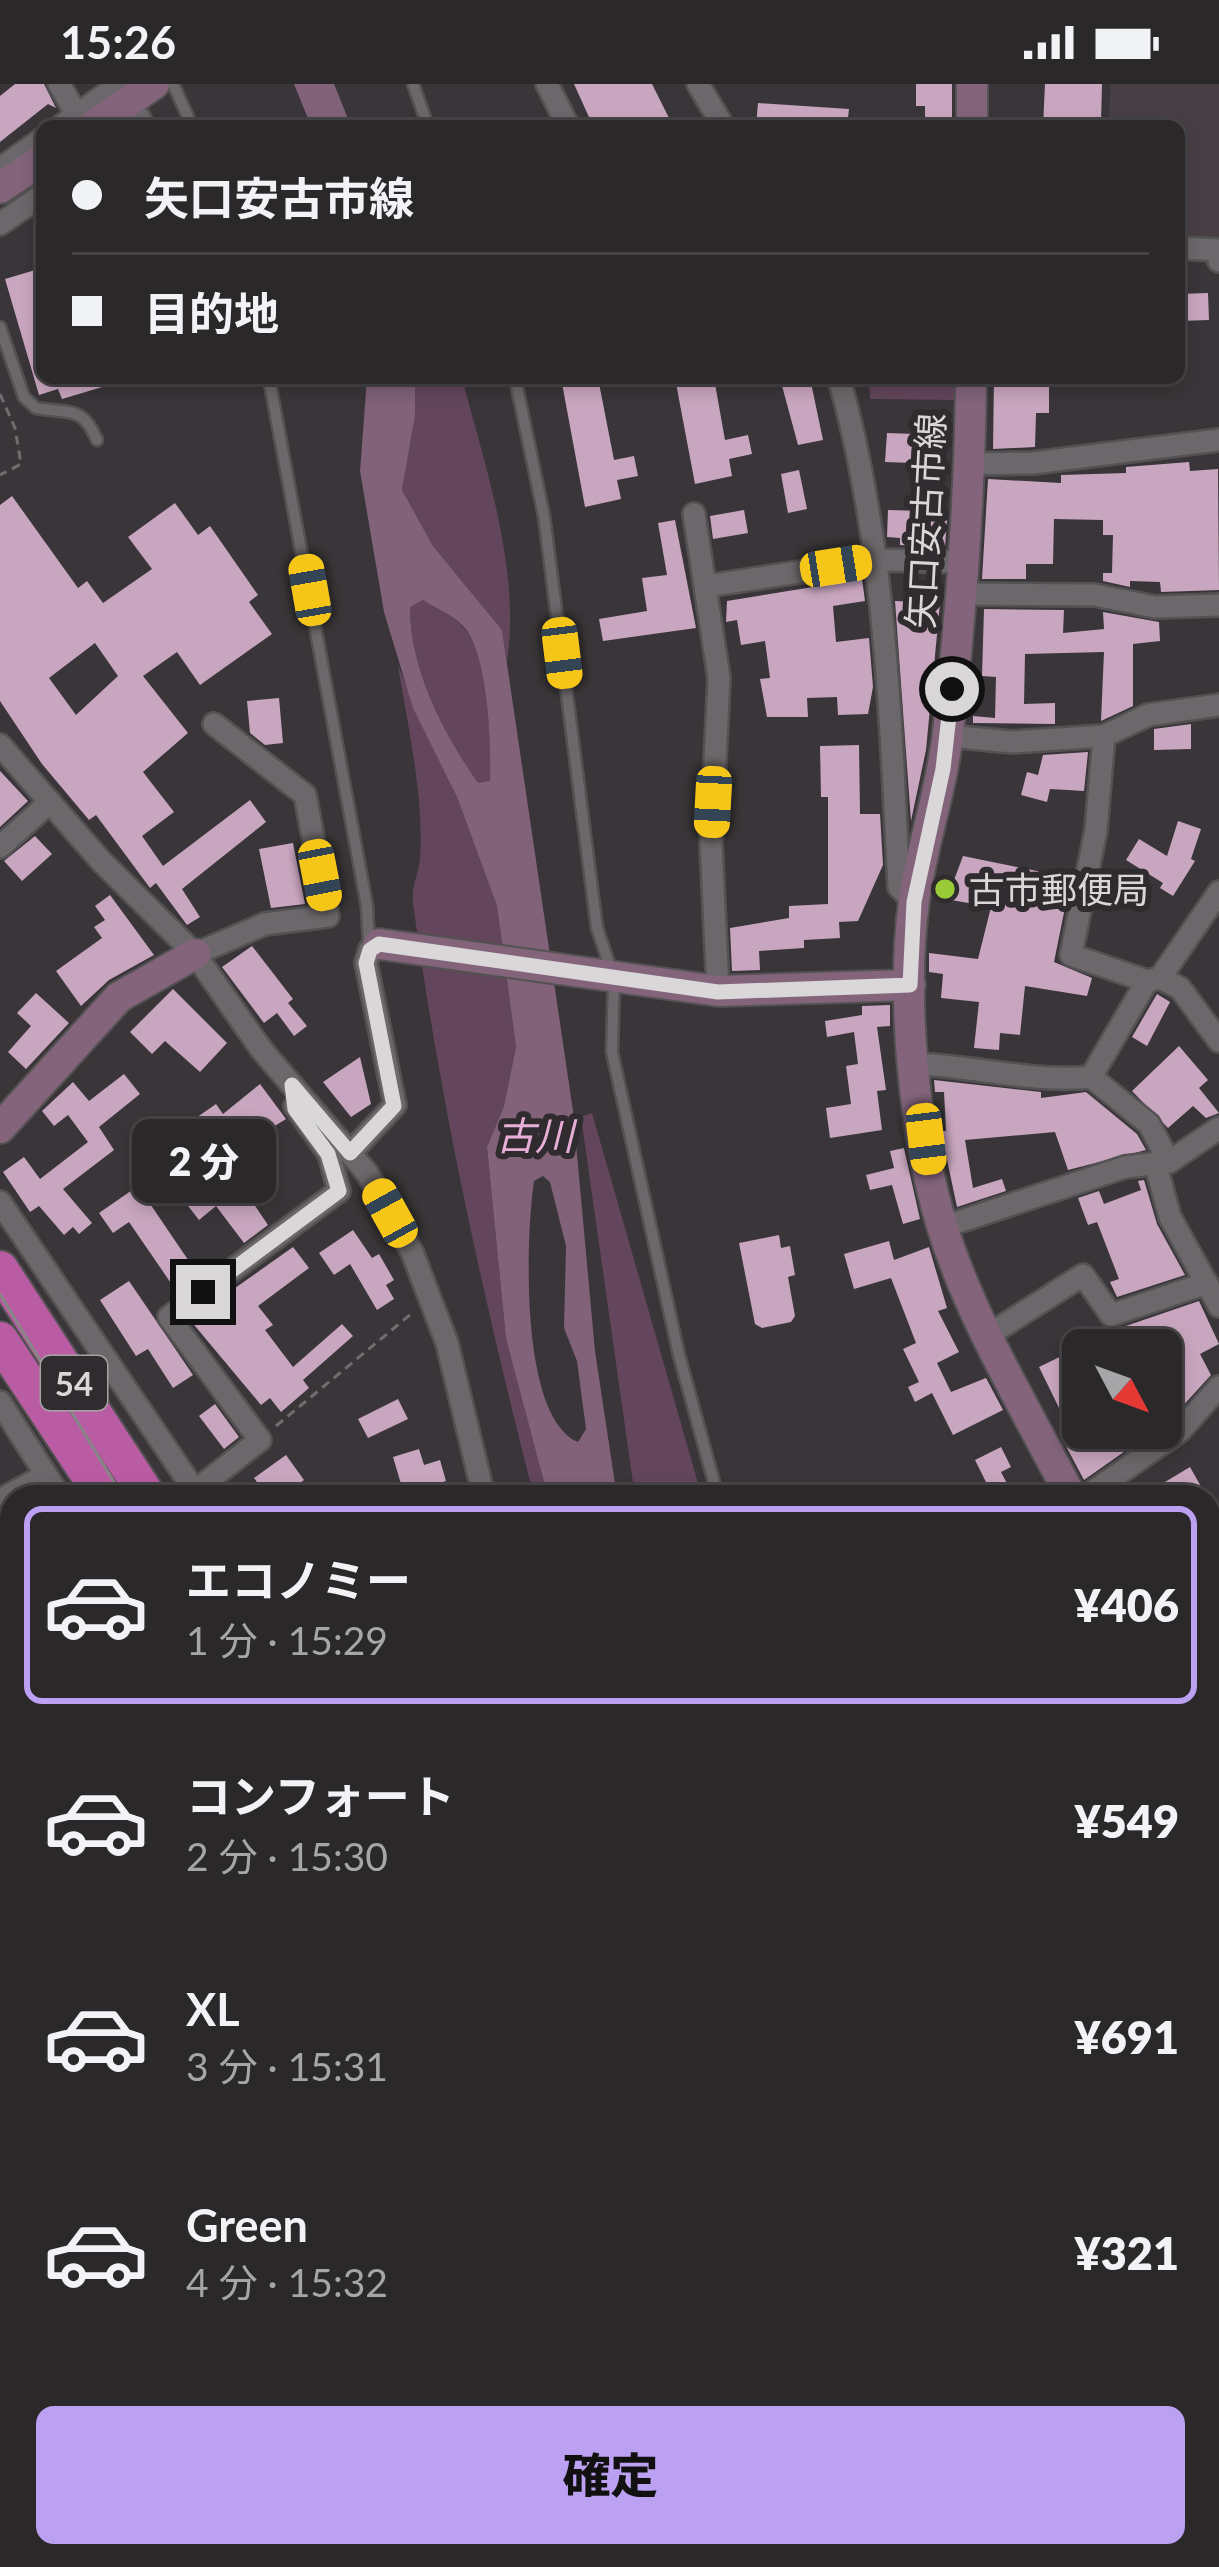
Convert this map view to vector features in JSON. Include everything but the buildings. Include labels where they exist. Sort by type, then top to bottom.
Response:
[{"type":"highway","name":"54","points":[[0,1269],[140,1485]]},
{"type":"highway","name":"54","points":[[4,1364],[95,1485]]},
{"type":"main road","points":[[972,84],[972,120]]},
{"type":"main road","points":[[80,120],[132,85]]},
{"type":"main road","points":[[0,188],[36,164]]},
{"type":"main road","name":"矢口安古市線","points":[[971,384],[970,464],[948,736],[914,902],[910,985],[916,1064],[943,1228],[1065,1485]]},
{"type":"main road","points":[[380,945],[718,992],[910,985]]},
{"type":"main road","points":[[0,1128],[119,997],[195,954]]},
{"type":"street","points":[[59,84],[76,120]]},
{"type":"street","points":[[548,84],[565,120]]},
{"type":"street","points":[[698,84],[719,120]]},
{"type":"street","points":[[0,169],[36,144]]},
{"type":"street","points":[[0,224],[36,199]]},
{"type":"street","points":[[1185,248],[1219,250],[1219,261]]},
{"type":"street","points":[[841,384],[862,460],[879,560],[899,887],[914,902]]},
{"type":"street","points":[[970,464],[1033,463],[1219,440]]},
{"type":"street","points":[[694,514],[719,677],[711,844],[718,992]]},
{"type":"street","points":[[707,586],[879,560],[963,562]]},
{"type":"street","points":[[961,594],[1095,595],[1156,607],[1219,605]]},
{"type":"street","points":[[948,736],[1012,742],[1104,736],[1148,715],[1219,705]]},
{"type":"street","points":[[195,954],[265,925],[328,916],[305,795],[214,724]]},
{"type":"street","points":[[1104,736],[1096,830],[1071,955],[1180,988],[1219,1040]]},
{"type":"street","points":[[0,745],[195,954],[292,1085],[350,1153],[412,1252],[447,1342],[481,1485]]},
{"type":"street","points":[[0,847],[50,802]]},
{"type":"street","points":[[1091,1077],[1153,979],[1219,892]]},
{"type":"street","points":[[350,1153],[394,1106],[366,963],[380,945]]},
{"type":"street","points":[[916,1064],[1091,1077],[1149,1124],[1163,1164],[1170,1217],[1219,1306]]},
{"type":"street","points":[[207,1485],[260,1439],[169,1317],[339,1191],[328,1154],[295,1109],[292,1085]]},
{"type":"street","points":[[943,1228],[1125,1168],[1163,1164],[1219,1128]]},
{"type":"street","points":[[0,1202],[191,1485]]},
{"type":"street","points":[[990,1334],[1083,1275],[1111,1316],[1207,1282]]},
{"type":"street","points":[[46,1340],[101,1353]]},
{"type":"street","points":[[1105,1485],[1200,1411],[1219,1388]]},
{"type":"street","points":[[0,1402],[53,1485]]},
{"type":"street","points":[[1200,1411],[1219,1428]]},
{"type":"street","points":[[27,1485],[46,1474]]},
{"type":"lane","points":[[173,84],[189,120]]},
{"type":"lane","points":[[413,84],[426,120]]},
{"type":"lane","points":[[1,333],[24,397],[36,408],[73,408],[86,416],[97,440]]},
{"type":"lane","points":[[270,384],[367,906],[380,945]]},
{"type":"lane","points":[[516,384],[544,516],[607,978],[612,1052],[680,1355],[715,1485]]},
{"type":"path","points":[[0,394],[15,428],[21,464],[0,475]]},
{"type":"path","points":[[260,1439],[413,1313]]},
{"type":"shaded area","points":[[1111,84],[1219,84],[1219,247],[1185,245],[1185,120],[1108,120]]},
{"type":"shaded area","points":[[415,384],[464,384],[505,555],[510,627],[507,662],[502,630],[433,546],[402,490],[415,416]]},
{"type":"shaded area","points":[[869,384],[958,384],[957,400],[870,399]]},
{"type":"shaded area","points":[[423,600],[460,624],[474,644],[488,702],[491,781],[478,784],[453,744],[422,677],[410,606]]},
{"type":"shaded area","points":[[398,666],[457,797],[497,906],[516,1047],[504,1106],[487,1147],[506,1339],[545,1485],[531,1485],[481,1276],[436,1053],[413,903],[420,858],[414,762]]},
{"type":"shaded area","points":[[592,1113],[699,1485],[633,1485],[581,1117]]},
{"type":"water","points":[[294,84],[334,84],[349,120],[309,120]]},
{"type":"water","name":"古川","points":[[367,384],[415,384],[415,416],[402,490],[433,546],[502,630],[573,1111],[595,1351],[615,1485],[545,1485],[506,1339],[487,1147],[504,1106],[516,1047],[497,906],[457,797],[413,708],[384,612],[360,471]],"holes":[[[423,600],[449,615],[472,639],[478,657],[487,700],[490,781],[478,783],[465,764],[441,722],[416,654],[410,607]],[[543,1176],[550,1182],[566,1246],[564,1328],[577,1361],[586,1429],[578,1442],[559,1426],[545,1399],[531,1323],[529,1242],[534,1181]]]},
{"type":"tram line","points":[[0,1294],[116,1485]]},
{"type":"place","name":"古市郵便局","points":[[945,889]]},
{"type":"route","points":[[203,1292],[339,1191],[328,1154],[295,1109],[292,1085],[350,1153],[394,1106],[366,963],[370,950],[379,944],[718,992],[910,985],[914,902],[943,769],[952,689]]}]
